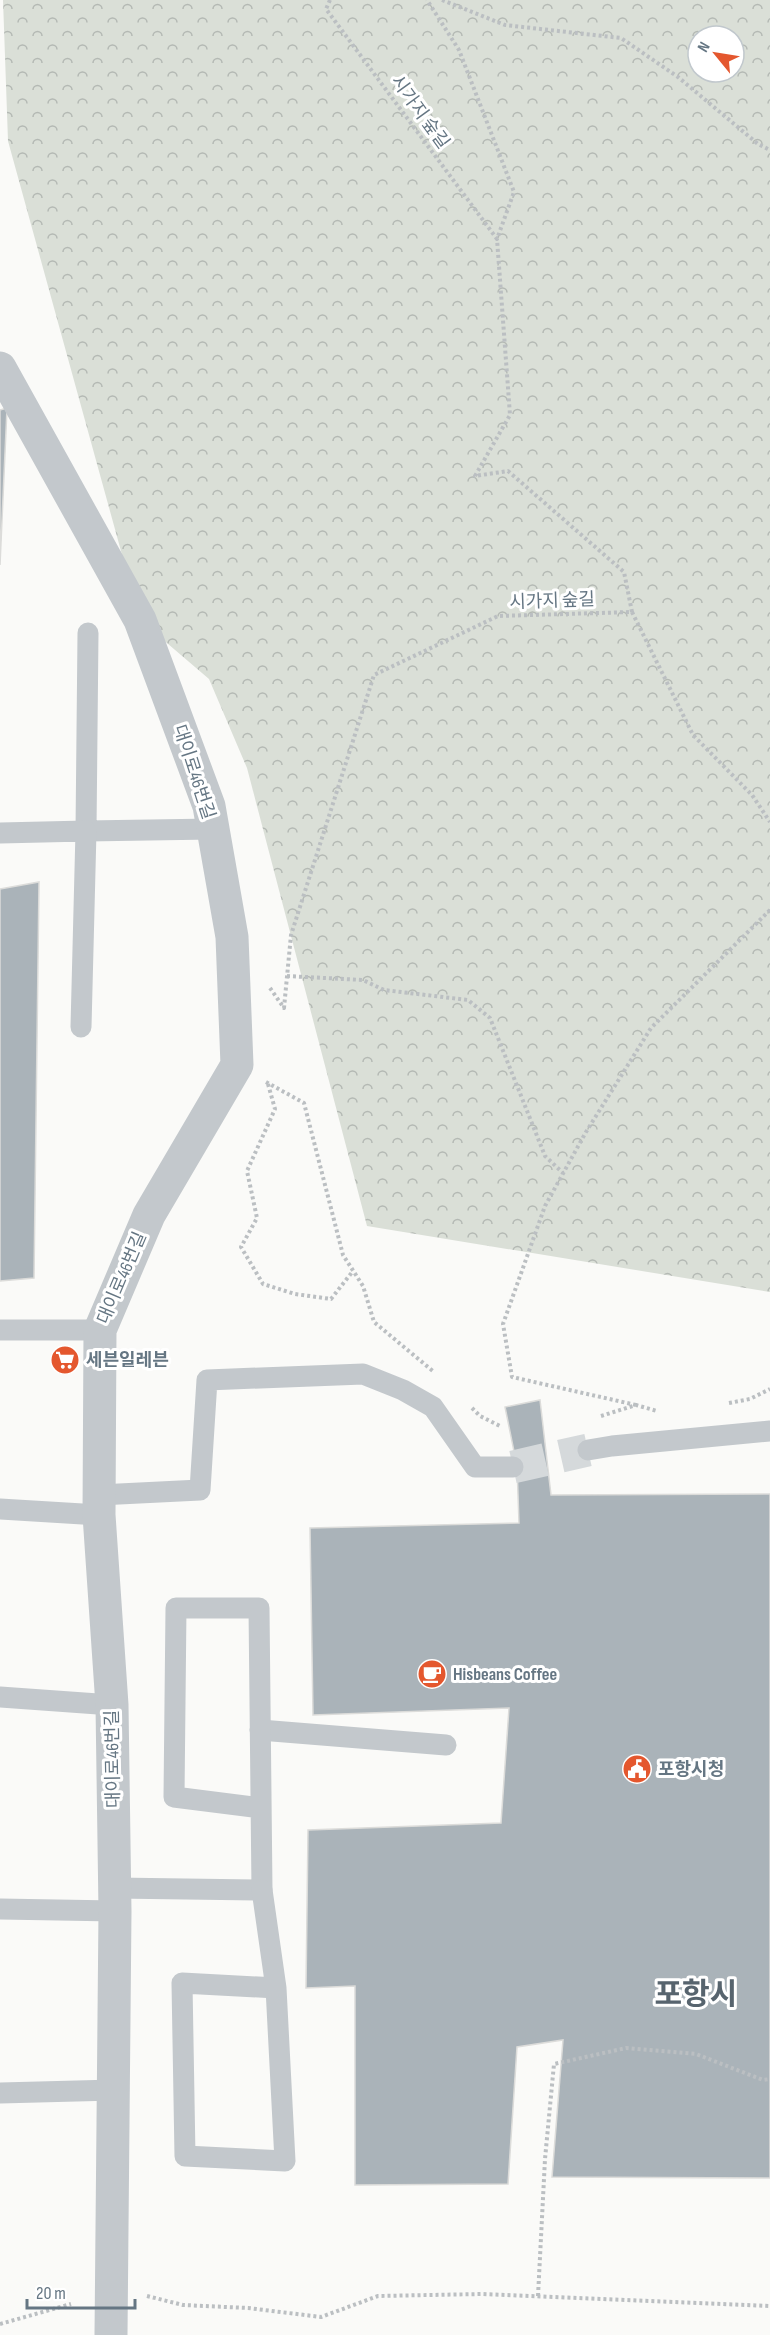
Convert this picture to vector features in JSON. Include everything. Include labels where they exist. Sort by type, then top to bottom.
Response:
[{"type":"street","name":"대이로46번길","points":[[0,368],[140,620],[209,806],[232,937],[237,1065],[149,1215],[100,1330],[99,1505],[112,1705],[115,1899],[111,2335]]},
{"type":"lane","points":[[81,1027],[88,633]]},
{"type":"lane","points":[[0,833],[213,829]]},
{"type":"lane","points":[[0,1330],[100,1330]]},
{"type":"lane","points":[[0,1509],[99,1505],[200,1491],[207,1380],[363,1374],[403,1390],[433,1407],[475,1467],[513,1467]]},
{"type":"lane","points":[[588,1450],[770,1431]]},
{"type":"lane","points":[[261,1808],[174,1797],[176,1608],[259,1608],[262,1890],[276,1988],[285,2161],[185,2156],[182,1983],[276,1988]]},
{"type":"lane","points":[[0,1697],[112,1705]]},
{"type":"lane","points":[[260,1730],[446,1745]]},
{"type":"lane","points":[[0,1909],[262,1890]]},
{"type":"lane","points":[[0,2093],[115,2090]]},
{"type":"path","name":"시가지 숲길","points":[[330,0],[326,9],[497,239]]},
{"type":"path","points":[[427,0],[459,50],[514,192],[497,239],[510,415],[475,476],[508,471],[624,572],[632,612],[693,735],[752,795],[770,822]]},
{"type":"path","points":[[442,0],[505,25],[621,38],[678,77],[758,144],[770,150]]},
{"type":"path","name":"시가지 숲길","points":[[265,982],[284,1008],[291,935],[375,675],[498,616],[632,612]]},
{"type":"path","points":[[666,1414],[512,1377],[503,1324],[545,1206],[651,1028],[770,910]]},
{"type":"path","points":[[287,976],[363,980],[384,990],[468,1000],[490,1018],[545,1156],[563,1173]]},
{"type":"path","points":[[237,1065],[304,1103],[343,1255],[363,1286],[374,1322],[436,1373]]},
{"type":"path","points":[[267,1083],[275,1109],[247,1171],[257,1218],[241,1247],[263,1284],[295,1294],[331,1299],[353,1271]]},
{"type":"path","points":[[719,1405],[750,1399],[770,1389]]},
{"type":"path","points":[[466,1402],[480,1416],[502,1426]]},
{"type":"path","points":[[593,1418],[636,1405]]},
{"type":"path","points":[[538,2296],[545,2159],[554,2064],[626,2048],[696,2054],[763,2080],[770,2079]]},
{"type":"path","points":[[146,2296],[183,2305],[248,2308],[321,2317],[378,2296],[482,2294],[770,2306]]},
{"type":"path","points":[[0,2324],[71,2304]]},
{"type":"green space","points":[[3,0],[770,0],[770,1292],[367,1226],[247,768],[209,679],[140,620],[8,141]]},
{"type":"building","points":[[7,408],[0,565],[0,410]]},
{"type":"building","points":[[39,882],[34,1278],[0,1281],[0,889]]},
{"type":"building","name":"포항시청","points":[[540,1400],[551,1495],[770,1494],[770,2178],[552,2177],[563,2040],[517,2047],[508,2184],[355,2185],[355,1986],[306,1988],[308,1830],[501,1823],[509,1708],[313,1715],[310,1528],[519,1523],[517,1466],[505,1407]]},
{"type":"tunnel","points":[[513,1467],[588,1450]]},
{"type":"place","name":"세븐일레븐","points":[[65,1360]]},
{"type":"place","name":"Hisbeans Coffee","points":[[432,1674]]},
{"type":"place","name":"포항시청","points":[[637,1769]]},
{"type":"district","name":"포항시","points":[[696,1995]]}]
